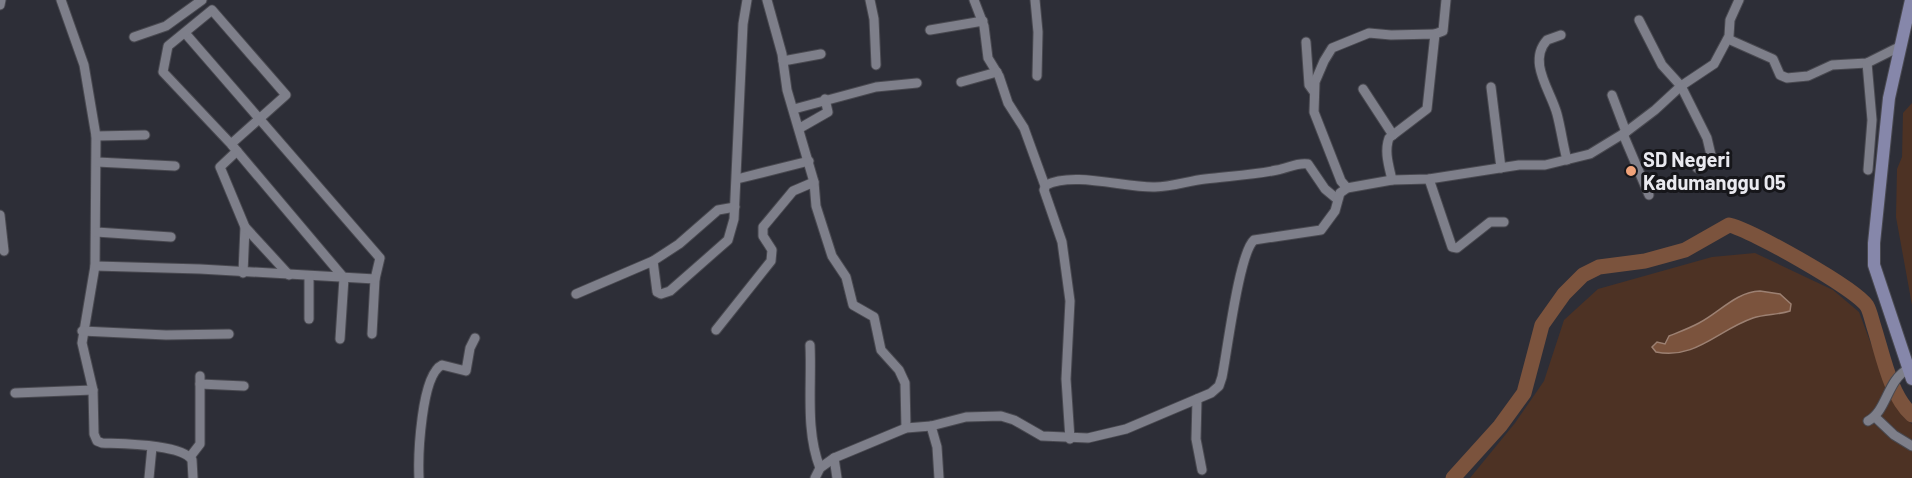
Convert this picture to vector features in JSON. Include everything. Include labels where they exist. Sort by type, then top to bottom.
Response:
[{"type":"street","points":[[0,5],[1,0]]},
{"type":"street","points":[[61,0],[84,65],[96,136],[95,266],[82,331],[83,353],[93,390],[94,434],[97,441],[172,450],[190,457]]},
{"type":"street","points":[[134,37],[166,26],[202,0]]},
{"type":"street","points":[[653,261],[657,292],[661,294],[670,291],[728,240],[735,207],[737,138],[747,0]]},
{"type":"street","points":[[767,0],[783,61],[785,82],[814,182],[816,206],[829,247],[846,277],[853,305],[874,316],[881,350],[904,379],[906,428]]},
{"type":"street","points":[[870,0],[874,19],[876,65]]},
{"type":"street","points":[[974,0],[983,21],[988,58],[997,72],[1008,103],[1024,128],[1062,242],[1070,301],[1066,379],[1070,439]]},
{"type":"street","points":[[1035,0],[1038,32],[1037,76]]},
{"type":"street","points":[[1347,188],[1341,181],[1314,112],[1314,92],[1318,71],[1332,48],[1354,37],[1369,33],[1435,34],[1443,31],[1446,0]]},
{"type":"street","points":[[815,478],[820,468],[834,458],[906,428],[931,426],[966,417],[1001,416],[1014,420],[1042,436],[1070,439],[1113,434],[1211,393],[1219,386],[1222,377],[1234,306],[1250,243],[1261,238],[1321,230],[1335,211],[1337,199],[1347,188],[1392,180],[1429,179],[1567,160],[1590,154],[1625,133],[1681,86],[1709,68],[1728,39],[1730,20],[1739,0]]},
{"type":"street","points":[[1911,0],[1889,98],[1874,243],[1875,265],[1906,374],[1874,415],[1894,435],[1912,446]]},
{"type":"street","points":[[289,275],[245,227],[220,166],[234,147],[259,119],[286,94],[212,10],[168,46],[162,72],[234,147],[344,278],[340,339]]},
{"type":"street","points":[[1639,20],[1662,64],[1681,86],[1710,148],[1711,155],[1707,161],[1696,168]]},
{"type":"street","points":[[930,30],[983,21]]},
{"type":"street","points":[[184,33],[380,258],[375,279],[372,334]]},
{"type":"street","points":[[1392,180],[1386,147],[1389,138],[1427,109],[1435,34]]},
{"type":"street","points":[[1561,35],[1547,40],[1539,55],[1543,79],[1556,112],[1567,160]]},
{"type":"street","points":[[1728,39],[1773,59],[1780,75],[1787,78],[1808,76],[1832,65],[1868,63],[1901,46]]},
{"type":"street","points":[[1306,42],[1308,85],[1314,92]]},
{"type":"street","points":[[783,61],[821,54]]},
{"type":"street","points":[[1868,63],[1872,110],[1868,170]]},
{"type":"street","points":[[961,82],[997,72]]},
{"type":"street","points":[[794,109],[876,87],[917,83]]},
{"type":"street","points":[[1491,87],[1501,168]]},
{"type":"street","points":[[1364,89],[1393,135]]},
{"type":"street","points":[[1612,95],[1649,195]]},
{"type":"street","points":[[800,128],[828,112],[825,99]]},
{"type":"street","points":[[96,136],[145,135]]},
{"type":"street","points":[[737,179],[809,161]]},
{"type":"street","points":[[97,162],[175,166]]},
{"type":"street","points":[[1045,186],[1059,182],[1107,181],[1153,188],[1278,170],[1302,163],[1308,164],[1320,184],[1337,199]]},
{"type":"street","points":[[1429,179],[1452,247],[1457,248],[1490,222],[1504,222]]},
{"type":"street","points":[[716,330],[771,261],[772,250],[763,236],[763,227],[793,191],[814,182]]},
{"type":"street","points":[[576,294],[653,261],[679,244],[718,210],[735,207]]},
{"type":"street","points":[[0,215],[4,251]]},
{"type":"street","points":[[243,273],[245,227]]},
{"type":"street","points":[[96,232],[171,237]]},
{"type":"street","points":[[95,266],[200,269],[375,279]]},
{"type":"street","points":[[309,276],[309,320]]},
{"type":"street","points":[[82,331],[166,335],[229,334]]},
{"type":"street","points":[[419,478],[421,417],[434,371],[442,365],[466,371],[470,348],[475,338]]},
{"type":"street","points":[[810,345],[813,446],[820,468]]},
{"type":"street","points":[[193,478],[190,457],[200,444],[200,380],[244,386]]},
{"type":"street","points":[[15,393],[93,390]]},
{"type":"street","points":[[1197,399],[1196,439],[1202,470]]},
{"type":"street","points":[[931,426],[937,447],[939,478]]},
{"type":"street","points":[[148,478],[152,447]]},
{"type":"street","points":[[834,458],[837,478]]},
{"type":"shaded area","points":[[1912,103],[1912,305],[1896,217],[1897,169],[1902,157],[1903,113]]},
{"type":"shaded area","points":[[1755,253],[1833,290],[1859,312],[1891,397],[1905,418],[1912,424],[1912,478],[1470,478],[1515,423],[1544,381],[1564,320],[1598,289],[1712,257]]},
{"type":"shaded area","points":[[1760,291],[1780,294],[1791,304],[1790,311],[1753,318],[1683,352],[1656,352],[1652,347],[1657,342],[1665,344],[1669,336],[1707,319],[1743,295]]},
{"type":"waterway","points":[[1453,478],[1500,426],[1524,393],[1542,325],[1564,294],[1583,275],[1599,267],[1645,261],[1685,250],[1729,225],[1758,237],[1802,261],[1843,286],[1867,306],[1893,386],[1904,407],[1912,415]]},
{"type":"place","name":"SD Negeri Kadumanggu 05","points":[[1631,171]]}]
